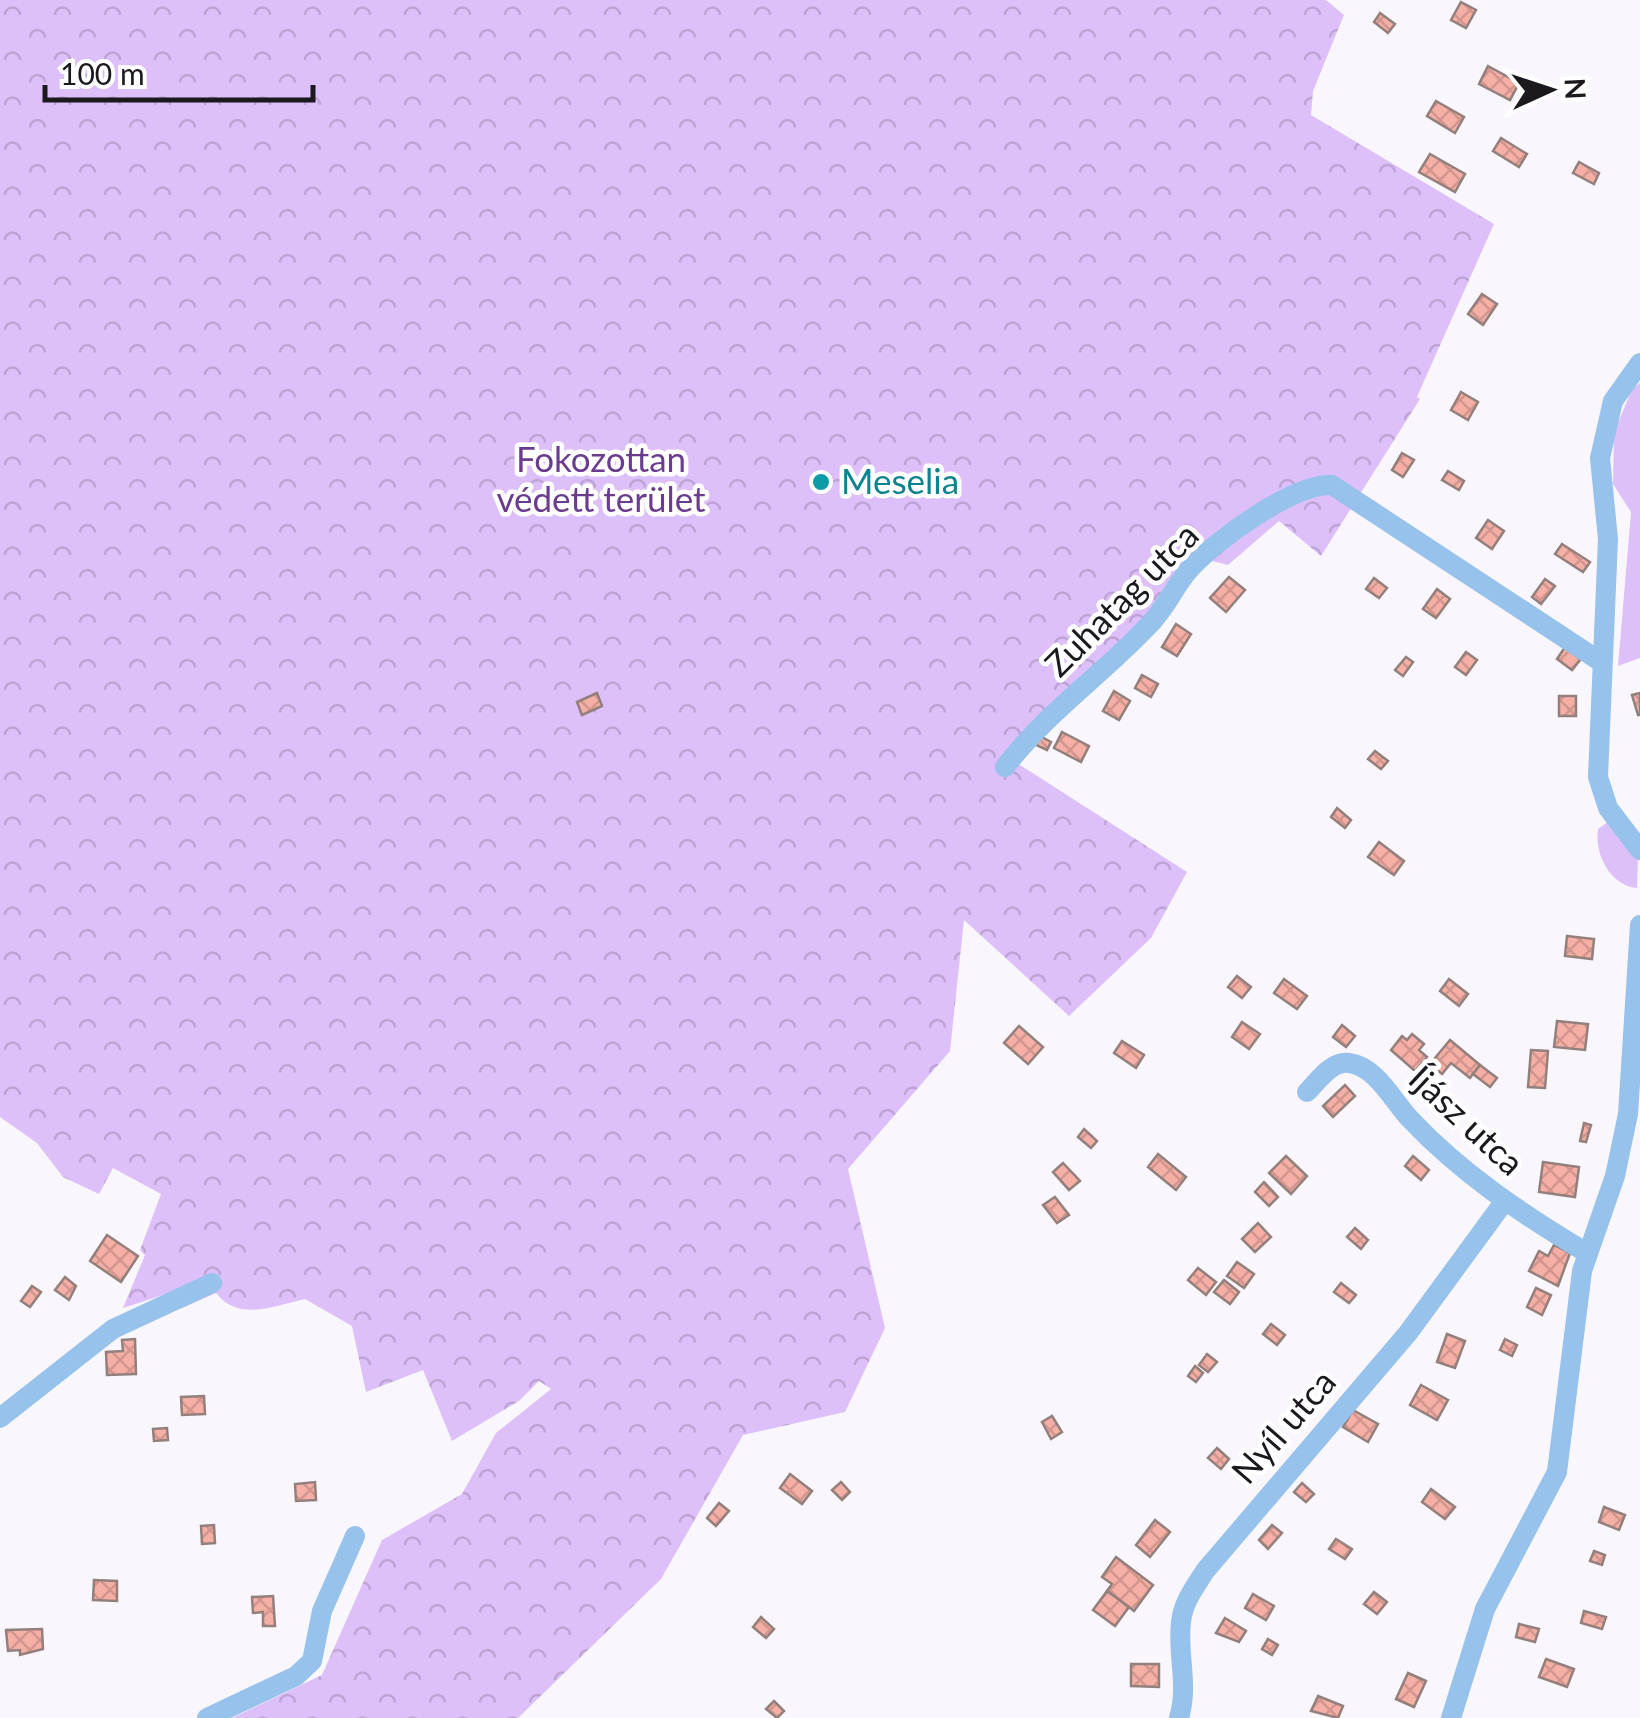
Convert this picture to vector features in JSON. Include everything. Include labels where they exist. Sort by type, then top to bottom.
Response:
[{"type":"street","points":[[1640,363],[1612,401],[1599,470],[1608,540],[1598,778],[1608,808],[1640,850]]},
{"type":"street","name":"Zuhatag utca","points":[[1005,767],[1028,737],[1151,624],[1190,568],[1268,509],[1314,484],[1332,485],[1601,662]]},
{"type":"street","points":[[1451,1718],[1485,1609],[1557,1472],[1586,1254],[1612,1190],[1628,1114],[1640,925]]},
{"type":"street","name":"Íjász utca","points":[[1307,1092],[1331,1067],[1347,1062],[1367,1068],[1411,1121],[1504,1202],[1586,1254]]},
{"type":"street","name":"Nyíl utca","points":[[1179,1718],[1185,1697],[1181,1623],[1188,1598],[1204,1570],[1408,1333],[1504,1202]]},
{"type":"street","points":[[0,1418],[113,1329],[212,1283]]},
{"type":"street","points":[[206,1718],[296,1676],[312,1661],[322,1611],[355,1536]]},
{"type":"green space","name":"Fokozottan védett terület","points":[[0,0],[1326,0],[1344,15],[1313,91],[1311,115],[1494,224],[1417,397],[1420,399],[1321,556],[1279,521],[1228,565],[1197,557],[1176,571],[1147,617],[1017,763],[1187,872],[1151,938],[1069,1016],[964,920],[950,1051],[848,1169],[885,1328],[845,1412],[743,1435],[661,1579],[518,1718],[232,1718],[322,1675],[382,1540],[462,1494],[496,1433],[551,1389],[539,1381],[519,1401],[452,1441],[423,1370],[366,1392],[352,1326],[305,1299],[257,1310],[235,1307],[216,1293],[180,1309],[191,1286],[123,1308],[145,1255],[140,1250],[161,1194],[113,1168],[99,1194],[63,1177],[37,1143],[0,1117]]},
{"type":"green space","points":[[1640,383],[1640,658],[1618,666],[1631,512],[1613,484],[1614,433],[1632,389]]},
{"type":"green space","points":[[1609,821],[1638,857],[1637,888],[1619,881],[1601,858],[1598,829]]},
{"type":"building","points":[[1461,2],[1476,10],[1466,28],[1451,20]]},
{"type":"building","points":[[1380,13],[1395,24],[1388,33],[1374,22]]},
{"type":"building","points":[[1488,66],[1519,83],[1510,100],[1479,84]]},
{"type":"building","points":[[1436,101],[1464,117],[1455,133],[1427,116]]},
{"type":"building","points":[[1501,138],[1527,154],[1519,167],[1493,151]]},
{"type":"building","points":[[1430,154],[1465,174],[1455,192],[1419,172]]},
{"type":"building","points":[[1579,162],[1599,173],[1594,184],[1573,173]]},
{"type":"building","points":[[1482,294],[1497,304],[1483,325],[1468,314]]},
{"type":"building","points":[[1461,392],[1478,402],[1468,420],[1451,410]]},
{"type":"building","points":[[1402,453],[1414,460],[1403,477],[1392,470]]},
{"type":"building","points":[[1448,471],[1464,481],[1459,490],[1442,480]]},
{"type":"building","points":[[1488,520],[1504,531],[1492,549],[1476,538]]},
{"type":"building","points":[[1562,544],[1590,562],[1583,572],[1555,554]]},
{"type":"building","points":[[1229,577],[1245,590],[1226,612],[1210,598]]},
{"type":"building","points":[[1374,578],[1387,588],[1379,598],[1366,589]]},
{"type":"building","points":[[1545,579],[1555,586],[1541,604],[1532,597]]},
{"type":"building","points":[[1437,589],[1450,599],[1436,618],[1423,609]]},
{"type":"building","points":[[1176,624],[1191,634],[1177,656],[1162,647]]},
{"type":"building","points":[[1565,647],[1581,659],[1572,670],[1557,659]]},
{"type":"building","points":[[1466,652],[1477,660],[1466,675],[1455,667]]},
{"type":"building","points":[[1406,657],[1413,662],[1403,676],[1395,670]]},
{"type":"building","points":[[1142,675],[1158,684],[1151,697],[1135,688]]},
{"type":"building","points":[[1114,691],[1130,701],[1119,720],[1103,711]]},
{"type":"building","points":[[597,693],[602,706],[582,715],[577,702]]},
{"type":"building","points":[[1640,693],[1640,715],[1638,715],[1632,695]]},
{"type":"building","points":[[1559,696],[1576,696],[1576,716],[1559,716]]},
{"type":"building","points":[[1062,732],[1089,746],[1081,762],[1054,748]]},
{"type":"building","points":[[1038,735],[1051,742],[1047,750],[1034,744]]},
{"type":"building","points":[[1375,751],[1388,761],[1381,769],[1368,759]]},
{"type":"building","points":[[1337,808],[1351,820],[1345,828],[1331,817]]},
{"type":"building","points":[[1379,842],[1404,861],[1394,875],[1368,857]]},
{"type":"building","points":[[1567,936],[1594,939],[1592,959],[1565,956]]},
{"type":"building","points":[[1237,976],[1251,987],[1242,998],[1228,987]]},
{"type":"building","points":[[1284,979],[1307,996],[1297,1009],[1274,993]]},
{"type":"building","points":[[1449,979],[1468,994],[1459,1006],[1440,991]]},
{"type":"building","points":[[1557,1021],[1588,1024],[1585,1050],[1554,1047]]},
{"type":"building","points":[[1242,1022],[1260,1034],[1249,1049],[1232,1037]]},
{"type":"building","points":[[1342,1025],[1355,1036],[1346,1047],[1333,1037]]},
{"type":"building","points":[[1019,1026],[1043,1047],[1028,1064],[1004,1043]]},
{"type":"building","points":[[1412,1034],[1424,1044],[1419,1050],[1427,1057],[1415,1071],[1391,1050],[1402,1036],[1407,1040]]},
{"type":"building","points":[[1450,1040],[1480,1065],[1470,1078],[1451,1063],[1442,1074],[1430,1064]]},
{"type":"building","points":[[1122,1041],[1144,1055],[1136,1068],[1114,1053]]},
{"type":"building","points":[[1531,1050],[1548,1051],[1545,1088],[1528,1087]]},
{"type":"building","points":[[1480,1065],[1497,1078],[1490,1087],[1473,1074]]},
{"type":"building","points":[[1345,1085],[1355,1096],[1333,1117],[1323,1106]]},
{"type":"building","points":[[1584,1123],[1591,1125],[1586,1142],[1580,1141]]},
{"type":"building","points":[[1084,1129],[1097,1141],[1091,1148],[1078,1137]]},
{"type":"building","points":[[1158,1154],[1186,1177],[1176,1190],[1148,1167]]},
{"type":"building","points":[[1286,1156],[1307,1176],[1291,1194],[1269,1173]]},
{"type":"building","points":[[1413,1156],[1429,1170],[1421,1180],[1405,1166]]},
{"type":"building","points":[[1543,1162],[1579,1167],[1575,1197],[1539,1192]]},
{"type":"building","points":[[1063,1163],[1080,1181],[1069,1190],[1053,1172]]},
{"type":"building","points":[[1264,1182],[1278,1197],[1269,1206],[1255,1192]]},
{"type":"building","points":[[1055,1197],[1069,1215],[1057,1223],[1043,1205]]},
{"type":"building","points":[[1258,1223],[1271,1237],[1255,1252],[1242,1239]]},
{"type":"building","points":[[1355,1228],[1368,1240],[1361,1249],[1347,1237]]},
{"type":"building","points":[[107,1235],[138,1256],[121,1282],[90,1261]]},
{"type":"building","points":[[1554,1245],[1570,1253],[1558,1286],[1529,1271],[1539,1251],[1548,1256]]},
{"type":"building","points":[[1237,1262],[1254,1274],[1244,1288],[1227,1276]]},
{"type":"building","points":[[1198,1268],[1216,1282],[1206,1295],[1188,1280]]},
{"type":"building","points":[[65,1277],[76,1286],[69,1300],[55,1290]]},
{"type":"building","points":[[1224,1280],[1239,1292],[1230,1304],[1214,1292]]},
{"type":"building","points":[[1341,1283],[1356,1295],[1349,1303],[1334,1292]]},
{"type":"building","points":[[32,1286],[41,1292],[30,1307],[21,1301]]},
{"type":"building","points":[[1536,1288],[1551,1295],[1542,1315],[1527,1307]]},
{"type":"building","points":[[1271,1324],[1285,1335],[1277,1345],[1263,1334]]},
{"type":"building","points":[[1447,1334],[1465,1341],[1455,1368],[1437,1362]]},
{"type":"building","points":[[135,1339],[136,1374],[107,1375],[106,1352],[123,1351],[122,1340]]},
{"type":"building","points":[[1505,1339],[1517,1345],[1512,1356],[1500,1350]]},
{"type":"building","points":[[1207,1354],[1217,1362],[1208,1372],[1199,1365]]},
{"type":"building","points":[[1195,1366],[1203,1373],[1196,1382],[1188,1376]]},
{"type":"building","points":[[1421,1385],[1448,1400],[1437,1420],[1410,1405]]},
{"type":"building","points":[[204,1396],[205,1414],[182,1415],[181,1397]]},
{"type":"building","points":[[1353,1410],[1378,1424],[1368,1442],[1343,1427]]},
{"type":"building","points":[[1052,1416],[1062,1432],[1051,1439],[1042,1422]]},
{"type":"building","points":[[167,1428],[168,1440],[154,1441],[153,1429]]},
{"type":"building","points":[[1217,1448],[1229,1459],[1221,1469],[1208,1458]]},
{"type":"building","points":[[790,1474],[812,1491],[802,1504],[780,1488]]},
{"type":"building","points":[[315,1482],[316,1500],[296,1501],[295,1484]]},
{"type":"building","points":[[841,1482],[850,1492],[842,1500],[832,1490]]},
{"type":"building","points":[[1302,1483],[1314,1494],[1306,1502],[1294,1492]]},
{"type":"building","points":[[1431,1489],[1455,1507],[1445,1519],[1422,1502]]},
{"type":"building","points":[[719,1503],[729,1511],[716,1526],[707,1518]]},
{"type":"building","points":[[1604,1507],[1625,1515],[1619,1530],[1599,1522]]},
{"type":"building","points":[[1155,1520],[1170,1532],[1150,1557],[1136,1545]]},
{"type":"building","points":[[214,1525],[215,1543],[202,1544],[201,1526]]},
{"type":"building","points":[[1272,1525],[1282,1533],[1268,1549],[1259,1540]]},
{"type":"building","points":[[1336,1539],[1352,1549],[1345,1559],[1329,1549]]},
{"type":"building","points":[[1594,1551],[1605,1555],[1602,1565],[1590,1561]]},
{"type":"building","points":[[1116,1557],[1153,1585],[1134,1611],[1107,1591],[1112,1584],[1102,1577]]},
{"type":"building","points":[[94,1580],[117,1581],[117,1601],[93,1600]]},
{"type":"building","points":[[1107,1591],[1129,1607],[1115,1626],[1093,1610]]},
{"type":"building","points":[[1374,1592],[1387,1602],[1377,1614],[1364,1604]]},
{"type":"building","points":[[1253,1594],[1274,1606],[1266,1620],[1245,1608]]},
{"type":"building","points":[[273,1596],[275,1626],[263,1626],[263,1612],[253,1613],[252,1597]]},
{"type":"building","points":[[1584,1611],[1606,1617],[1602,1629],[1581,1623]]},
{"type":"building","points":[[761,1617],[774,1629],[766,1638],[753,1627]]},
{"type":"building","points":[[1225,1618],[1246,1631],[1239,1642],[1216,1633]]},
{"type":"building","points":[[1519,1624],[1539,1629],[1535,1642],[1516,1637]]},
{"type":"building","points":[[42,1629],[43,1649],[20,1655],[20,1650],[8,1651],[6,1630]]},
{"type":"building","points":[[1268,1639],[1278,1645],[1272,1655],[1262,1649]]},
{"type":"building","points":[[1546,1659],[1574,1669],[1567,1687],[1539,1677]]},
{"type":"building","points":[[1131,1664],[1159,1664],[1159,1687],[1131,1686]]},
{"type":"building","points":[[1408,1673],[1426,1681],[1414,1707],[1396,1699]]},
{"type":"building","points":[[1318,1696],[1343,1706],[1338,1718],[1311,1711]]},
{"type":"building","points":[[774,1701],[784,1711],[777,1718],[766,1709]]},
{"type":"place","name":"Meselia","points":[[821,482]]}]
